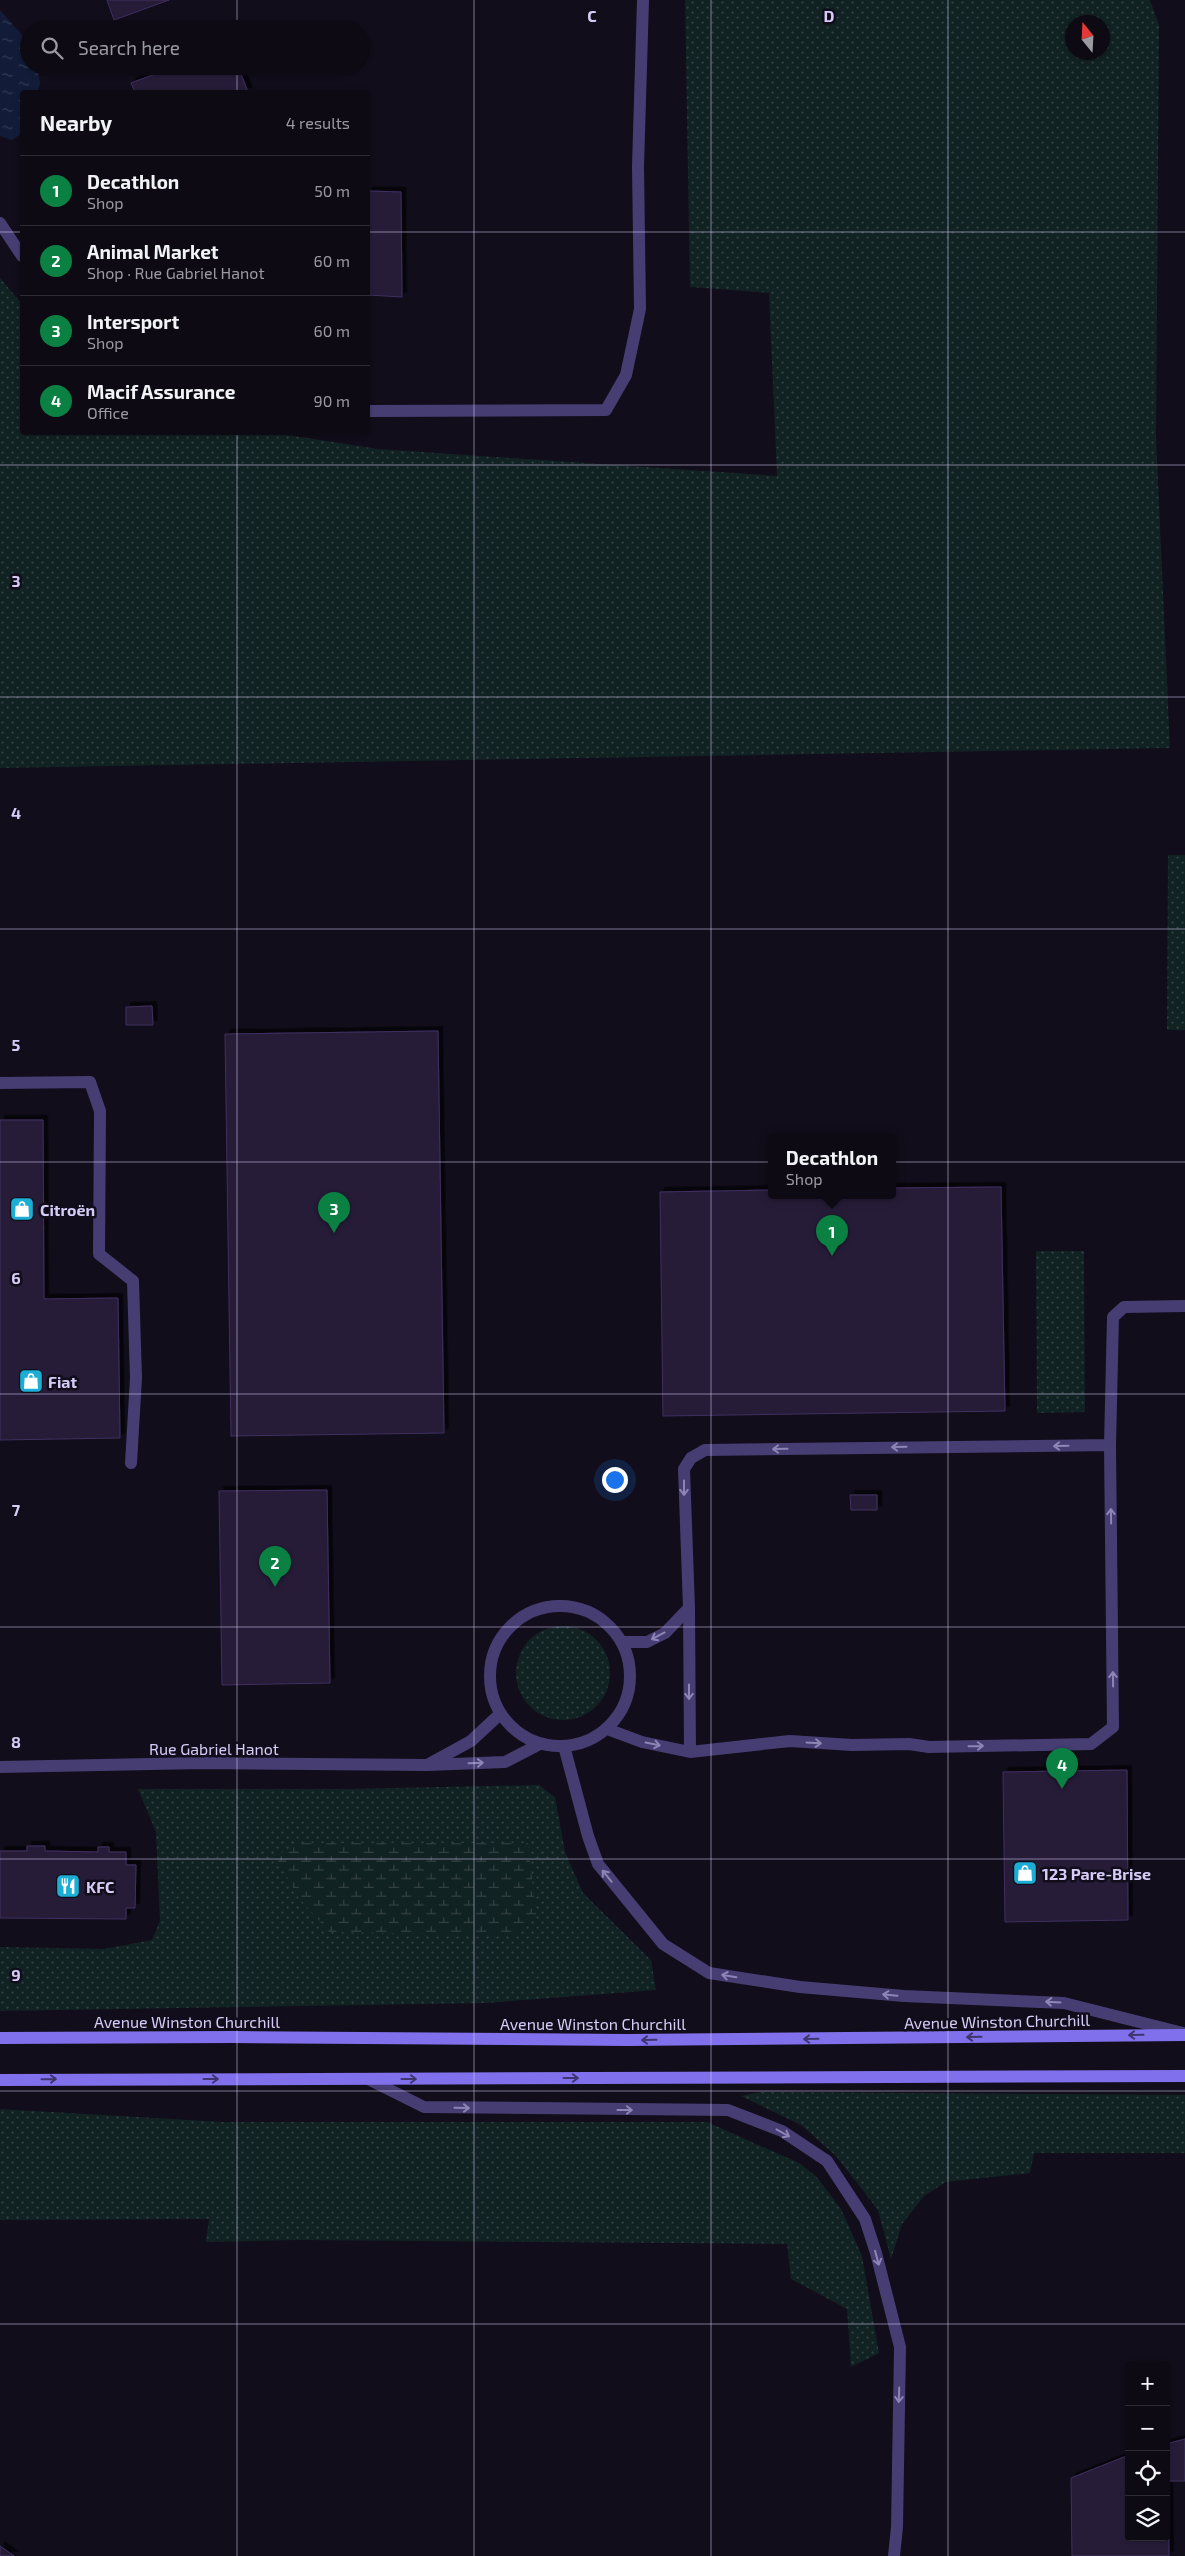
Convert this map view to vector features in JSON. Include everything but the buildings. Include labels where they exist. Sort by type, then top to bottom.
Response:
[{"type":"main road","name":"Avenue Winston Churchill","points":[[0,2038],[243,2037],[636,2040],[1185,2034]]},
{"type":"main road","points":[[0,2080],[98,2078],[1185,2076]]},
{"type":"street","points":[[370,411],[606,410],[626,375],[640,309],[638,166],[643,0]]},
{"type":"street","points":[[0,223],[20,253]]},
{"type":"street","points":[[0,1083],[90,1082],[100,1111],[99,1254],[134,1281],[136,1378],[130,1463]]},
{"type":"street","points":[[607,1729],[642,1742],[690,1752],[790,1741],[852,1745],[909,1744],[929,1747],[1091,1744],[1113,1727],[1110,1445],[1113,1317],[1124,1307],[1185,1306]]},
{"type":"street","points":[[690,1752],[690,1608],[684,1469],[691,1458],[705,1450],[1110,1445]]},
{"type":"street","points":[[563,1606],[582,1609],[598,1617],[611,1628],[622,1642],[630,1672],[629,1688],[618,1717],[607,1729],[587,1741],[564,1746],[540,1744],[518,1732],[500,1714],[491,1692],[490,1669],[496,1646],[510,1627],[525,1615],[543,1608],[563,1606]]},
{"type":"street","points":[[622,1642],[646,1642],[665,1633],[690,1608]]},
{"type":"street","name":"Rue Gabriel Hanot","points":[[427,1765],[471,1741],[500,1714]]},
{"type":"street","name":"Rue Gabriel Hanot","points":[[0,1767],[201,1763],[427,1765],[505,1762],[540,1744]]},
{"type":"street","points":[[564,1746],[588,1836],[598,1864],[663,1944],[709,1973],[800,1987],[1064,2003],[1185,2034]]},
{"type":"street","points":[[368,2079],[424,2107],[728,2110],[782,2131],[827,2162],[865,2219],[876,2253],[900,2347],[897,2526],[894,2556]]},
{"type":"green space","points":[[685,0],[1150,0],[1159,25],[1156,437],[1170,748],[0,768],[0,278],[20,302],[20,435],[287,435],[378,449],[777,476],[769,293],[690,287]]},
{"type":"green space","points":[[1168,855],[1185,855],[1185,1030],[1167,1030]]},
{"type":"green space","points":[[1036,1251],[1084,1251],[1085,1412],[1037,1413]]},
{"type":"green space","points":[[563,1626],[581,1629],[596,1640],[607,1655],[610,1673],[607,1691],[596,1706],[581,1717],[563,1720],[545,1717],[530,1706],[519,1691],[516,1673],[519,1655],[530,1640],[545,1629]]},
{"type":"green space","points":[[539,1785],[555,1797],[565,1852],[583,1893],[651,1960],[656,1990],[486,2003],[0,2011],[0,1947],[104,1949],[152,1940],[160,1921],[156,1832],[138,1789],[349,1789]]},
{"type":"green space","points":[[301,1843],[528,1843],[536,1916],[511,1935],[329,1932],[299,1898],[275,1856]]},
{"type":"green space","points":[[761,2092],[1185,2095],[1185,2153],[1034,2153],[1030,2173],[946,2182],[924,2196],[902,2224],[891,2259],[878,2210],[836,2156],[801,2125],[741,2096]]},
{"type":"green space","points":[[0,2109],[223,2122],[707,2122],[799,2163],[816,2176],[841,2209],[862,2256],[879,2353],[851,2367],[847,2309],[791,2279],[787,2244],[298,2240],[206,2242],[209,2219],[0,2220]]},
{"type":"water","points":[[0,10],[20,33],[20,75],[39,75],[40,83],[38,90],[20,90],[20,134],[12,140],[0,136]]},
{"type":"place","name":"Citroën","points":[[22,1209]]},
{"type":"place","name":"Intersport","points":[[334,1233]]},
{"type":"place","name":"Decathlon","points":[[832,1256]]},
{"type":"place","name":"Fiat","points":[[31,1381]]},
{"type":"place","name":"Animal Market","points":[[275,1587]]},
{"type":"place","name":"Macif Assurance","points":[[1062,1789]]},
{"type":"place","name":"123 Pare-Brise","points":[[1025,1873]]},
{"type":"place","name":"KFC","points":[[68,1886]]}]
